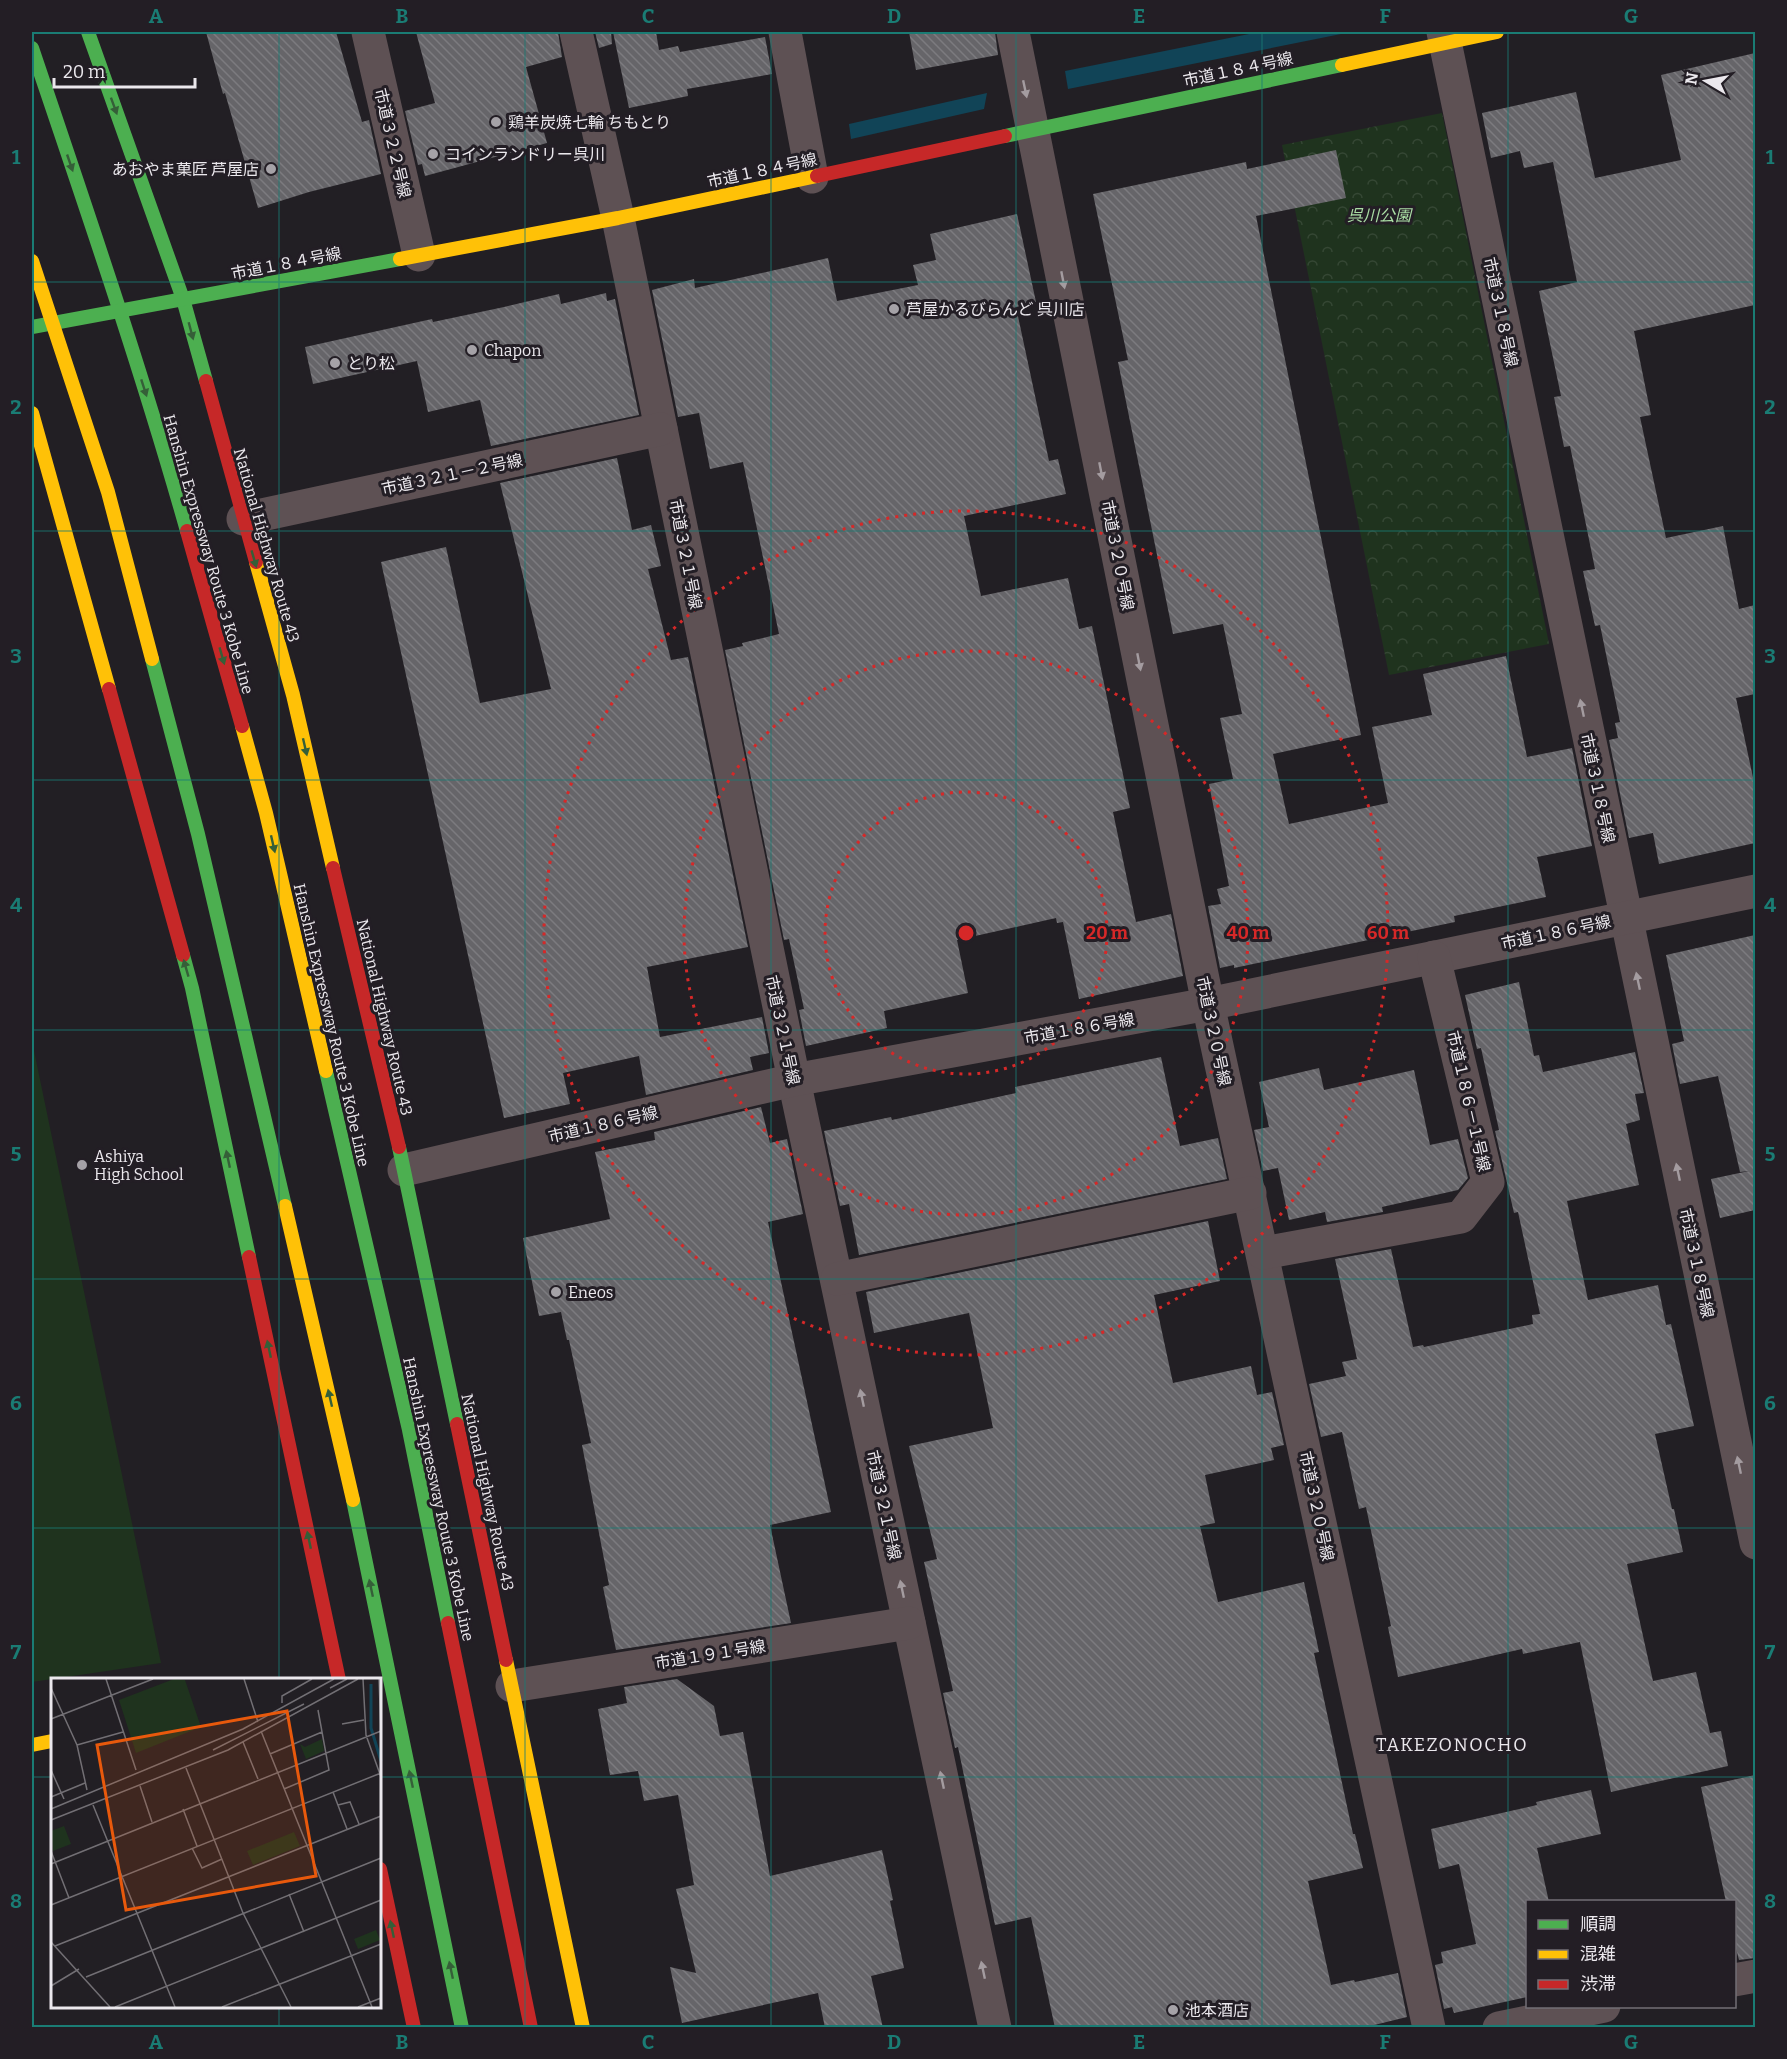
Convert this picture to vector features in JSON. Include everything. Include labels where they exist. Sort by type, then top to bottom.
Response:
[{"type":"main road","name":"National Highway Route 43","points":[[88,32],[183,299],[293,695],[404,1170],[582,2028]]},
{"type":"main road","name":"市道１８４号線","points":[[32,327],[618,218],[1033,129],[1444,37],[1497,32]]},
{"type":"main road","name":"Hanshin Expressway Route 3 Kobe Line","points":[[32,48],[170,472],[266,813],[409,1430],[531,2028]]},
{"type":"main road","points":[[32,261],[108,492],[198,834],[342,1447],[462,2028]]},
{"type":"main road","points":[[32,413],[192,988],[339,1678]]},
{"type":"main road","points":[[32,1744],[51,1741]]},
{"type":"main road","points":[[381,1874],[414,2028]]},
{"type":"street","name":"市道３２２号線","points":[[368,32],[419,255]]},
{"type":"street","name":"市道３２１号線","points":[[576,32],[618,218],[794,1080],[995,2028]]},
{"type":"street","points":[[785,32],[812,177]]},
{"type":"street","name":"市道３２０号線","points":[[1013,32],[1208,1004],[1429,2028]]},
{"type":"street","name":"市道３１８号線","points":[[1444,37],[1755,1543]]},
{"type":"street","name":"市道３２１－２号線","points":[[243,519],[661,429]]},
{"type":"street","name":"市道１８６号線","points":[[404,1170],[794,1080],[1208,1004],[1755,891]]},
{"type":"street","name":"市道１８６－１号線","points":[[1263,1253],[1461,1217],[1488,1182],[1434,957]]},
{"type":"street","points":[[837,1279],[1250,1193]]},
{"type":"street","name":"市道１９１号線","points":[[512,1686],[909,1623]]},
{"type":"street","points":[[1736,1980],[1755,1976]]},
{"type":"street","points":[[1499,2028],[1599,2008]]},
{"type":"green space","name":"呉川公園","points":[[1442,113],[1549,644],[1389,675],[1282,145]]},
{"type":"green space","points":[[32,1041],[161,1663],[32,1682]]},
{"type":"water","points":[[1259,32],[1351,32],[1068,89],[1065,71]]},
{"type":"water","points":[[987,93],[984,109],[851,139],[849,124]]},
{"type":"building","points":[[206,32],[336,32],[362,122],[369,120],[381,174],[309,192],[258,208]]},
{"type":"building","points":[[416,32],[558,32],[562,57],[526,67],[547,143],[425,176],[422,164],[418,165],[405,111],[435,103]]},
{"type":"building","points":[[595,32],[611,32],[612,44],[599,48]]},
{"type":"building","points":[[613,32],[656,32],[659,50],[678,46],[680,52],[765,37],[772,74],[687,89],[688,96],[629,108]]},
{"type":"building","points":[[909,32],[995,32],[998,55],[916,70]]},
{"type":"building","points":[[1755,53],[1755,305],[1634,331],[1651,415],[1640,417],[1666,538],[1723,526],[1739,609],[1755,605],[1755,694],[1736,698],[1755,787],[1755,843],[1659,864],[1653,833],[1629,838],[1609,740],[1618,738],[1615,723],[1620,722],[1600,625],[1595,626],[1583,571],[1595,569],[1570,446],[1564,447],[1554,397],[1561,396],[1539,291],[1577,282],[1553,162],[1524,168],[1520,151],[1491,158],[1482,113],[1576,92],[1595,178],[1681,160],[1661,75]]},
{"type":"building","points":[[1336,150],[1346,198],[1256,216],[1361,735],[1273,754],[1289,824],[1388,803],[1372,727],[1432,715],[1423,674],[1506,656],[1527,757],[1572,748],[1592,846],[1537,857],[1546,897],[1454,916],[1455,922],[1234,968],[1234,965],[1220,968],[1208,906],[1221,904],[1217,889],[1229,886],[1209,784],[1233,779],[1220,718],[1242,714],[1223,624],[1173,634],[1118,362],[1128,360],[1093,194],[1246,162],[1247,169]]},
{"type":"building","points":[[1017,214],[1036,302],[1016,307],[1049,461],[1058,459],[1066,494],[964,516],[981,596],[1068,578],[1079,629],[1092,626],[1130,808],[1113,812],[1136,922],[1171,914],[1183,976],[1079,999],[1063,922],[1057,923],[1056,918],[957,940],[968,993],[884,1011],[887,1028],[806,1046],[799,1010],[804,1009],[789,939],[784,940],[725,650],[743,646],[742,643],[779,634],[743,462],[710,469],[699,413],[678,417],[652,290],[694,279],[695,288],[828,258],[837,301],[918,285],[913,265],[936,260],[930,234]]},
{"type":"building","points":[[606,293],[607,301],[615,299],[639,415],[491,446],[480,400],[428,412],[417,361],[313,384],[305,347],[559,294],[561,304]]},
{"type":"building","points":[[617,458],[632,530],[651,525],[661,566],[648,569],[671,660],[688,657],[748,947],[647,967],[660,1037],[762,1017],[769,1053],[750,1057],[753,1070],[646,1095],[639,1056],[563,1073],[570,1104],[504,1118],[381,562],[446,547],[480,703],[551,689],[500,483]]},
{"type":"building","points":[[1755,935],[1755,1210],[1720,1218],[1711,1179],[1749,1171],[1740,1172],[1718,1076],[1680,1084],[1672,1044],[1684,1041],[1666,955]]},
{"type":"building","points":[[1519,982],[1534,1056],[1539,1055],[1543,1072],[1635,1052],[1644,1093],[1635,1094],[1640,1120],[1626,1124],[1639,1185],[1567,1201],[1588,1300],[1658,1285],[1666,1325],[1671,1324],[1694,1426],[1655,1434],[1683,1552],[1627,1564],[1653,1681],[1696,1672],[1710,1733],[1721,1731],[1728,1766],[1611,1792],[1580,1642],[1523,1654],[1522,1649],[1398,1677],[1388,1627],[1391,1626],[1366,1507],[1359,1509],[1342,1432],[1321,1437],[1309,1384],[1346,1376],[1342,1362],[1357,1359],[1335,1259],[1391,1249],[1413,1347],[1423,1345],[1424,1347],[1533,1324],[1532,1315],[1540,1314],[1518,1212],[1514,1213],[1495,1131],[1499,1130],[1481,1048],[1477,1049],[1465,995]]},
{"type":"building","points":[[1161,1057],[1180,1146],[1218,1138],[1227,1179],[859,1255],[849,1204],[840,1206],[824,1131],[891,1117],[892,1120],[1016,1093],[1015,1087]]},
{"type":"building","points":[[1319,1068],[1324,1090],[1414,1070],[1430,1145],[1458,1139],[1468,1178],[1458,1190],[1382,1207],[1383,1212],[1327,1222],[1325,1212],[1289,1220],[1278,1168],[1263,1171],[1254,1130],[1269,1127],[1259,1082]]},
{"type":"building","points":[[761,1107],[770,1143],[787,1139],[803,1214],[768,1222],[831,1512],[770,1525],[791,1623],[616,1650],[603,1587],[609,1585],[582,1445],[591,1443],[569,1340],[567,1340],[561,1312],[539,1316],[523,1238],[610,1219],[595,1152],[655,1140],[654,1132]]},
{"type":"building","points":[[1208,1221],[1220,1281],[1154,1295],[1173,1383],[1251,1366],[1257,1395],[1272,1392],[1284,1445],[1271,1448],[1274,1460],[1205,1475],[1215,1523],[1200,1526],[1218,1602],[1304,1582],[1319,1652],[1314,1653],[1353,1834],[1355,1834],[1363,1868],[1308,1881],[1331,1985],[1398,1973],[1407,2017],[1362,2028],[1055,2028],[1031,1917],[995,1925],[958,1747],[955,1748],[943,1693],[953,1691],[924,1562],[937,1559],[909,1446],[993,1428],[969,1313],[874,1333],[866,1292]]},
{"type":"building","points":[[677,1679],[714,1706],[720,1736],[743,1732],[770,1876],[882,1850],[904,1968],[871,1976],[883,2028],[825,2028],[818,1993],[682,2023],[670,1967],[696,1973],[676,1889],[694,1885],[678,1795],[644,1801],[638,1771],[610,1775],[598,1709],[627,1703],[624,1687]]},
{"type":"building","points":[[1755,1775],[1755,1958],[1739,1960],[1736,1949],[1736,1900],[1726,1900],[1701,1787]]},
{"type":"building","points":[[1591,1790],[1601,1834],[1537,1848],[1549,1900],[1526,1900],[1526,1997],[1454,2013],[1452,2007],[1444,2009],[1435,1965],[1443,1963],[1441,1952],[1476,1944],[1459,1864],[1439,1869],[1431,1829],[1537,1805],[1536,1802]]},
{"type":"traffic: fast","points":[[88,32],[183,299],[206,381]]},
{"type":"traffic: fast","points":[[32,48],[132,349],[187,531]]},
{"type":"traffic: fast","points":[[1005,136],[1342,65]]},
{"type":"traffic: fast","points":[[32,327],[400,259]]},
{"type":"traffic: fast","points":[[152,659],[198,834],[285,1206]]},
{"type":"traffic: fast","points":[[183,955],[249,1257]]},
{"type":"traffic: fast","points":[[326,1071],[409,1430],[448,1623]]},
{"type":"traffic: fast","points":[[399,1147],[457,1424]]},
{"type":"traffic: fast","points":[[353,1500],[462,2028]]},
{"type":"traffic: slow","points":[[1342,65],[1497,32]]},
{"type":"traffic: slow","points":[[400,259],[618,218],[817,176]]},
{"type":"traffic: slow","points":[[32,261],[108,492],[152,659]]},
{"type":"traffic: slow","points":[[32,413],[109,689]]},
{"type":"traffic: slow","points":[[256,562],[293,695],[333,868]]},
{"type":"traffic: slow","points":[[242,726],[266,813],[326,1071]]},
{"type":"traffic: slow","points":[[285,1206],[353,1500]]},
{"type":"traffic: slow","points":[[506,1660],[583,2028]]},
{"type":"traffic: slow","points":[[32,1745],[51,1741]]},
{"type":"traffic: jam","points":[[817,176],[1005,136]]},
{"type":"traffic: jam","points":[[206,381],[256,562]]},
{"type":"traffic: jam","points":[[187,531],[242,726]]},
{"type":"traffic: jam","points":[[109,689],[183,955]]},
{"type":"traffic: jam","points":[[333,868],[399,1147]]},
{"type":"traffic: jam","points":[[249,1257],[339,1678]]},
{"type":"traffic: jam","points":[[457,1424],[506,1660]]},
{"type":"traffic: jam","points":[[448,1623],[531,2028]]},
{"type":"traffic: jam","points":[[381,1874],[414,2028]]},
{"type":"place","name":"鶏羊炭焼七輪 ちもとり","points":[[496,122]]},
{"type":"place","name":"コインランドリー呉川","points":[[433,154]]},
{"type":"place","name":"あおやま菓匠 芦屋店","points":[[271,169]]},
{"type":"place","name":"芦屋かるびらんど 呉川店","points":[[894,309]]},
{"type":"place","name":"Chapon","points":[[472,350]]},
{"type":"place","name":"とり松","points":[[335,363]]},
{"type":"place","name":"Ashiya High School","points":[[82,1165]]},
{"type":"place","name":"Eneos","points":[[556,1292]]},
{"type":"place","name":"池本酒店","points":[[1173,2010]]},
{"type":"district","name":"TAKEZONOCHO","points":[[1452,1745]]}]
